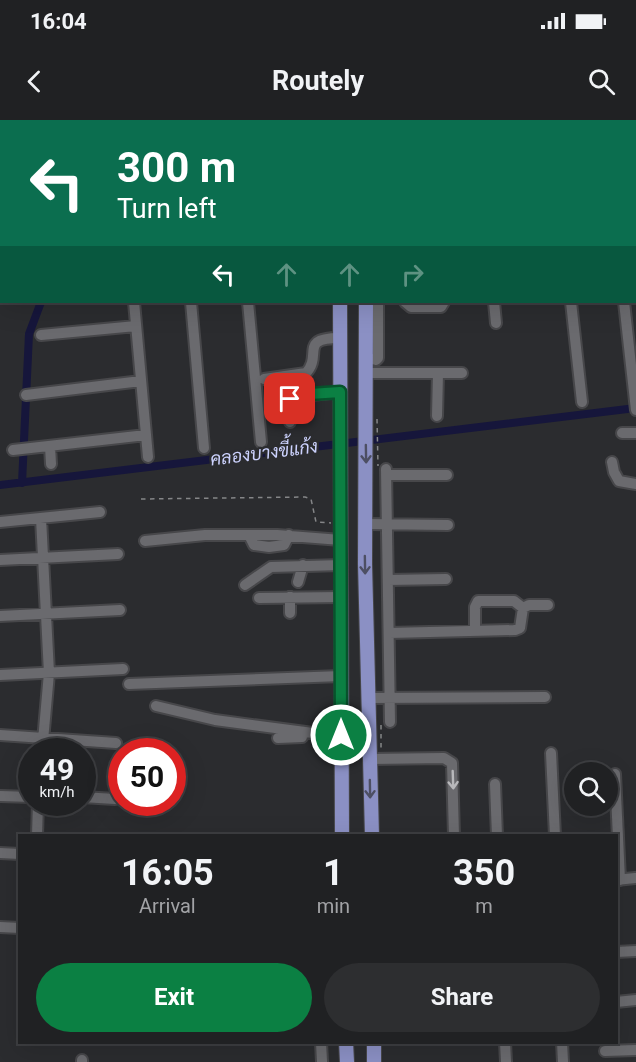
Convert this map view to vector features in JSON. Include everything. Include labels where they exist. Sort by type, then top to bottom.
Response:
[{"type":"main road","points":[[340,303],[342,834]]},
{"type":"main road","points":[[340,366],[348,303]]},
{"type":"main road","points":[[366,303],[365,373],[371,418],[366,524],[372,834]]},
{"type":"main road","points":[[342,621],[351,633],[361,633],[367,625]]},
{"type":"main road","points":[[341,656],[353,647],[363,649],[368,654]]},
{"type":"main road","points":[[346,1044],[347,1062]]},
{"type":"main road","points":[[374,1044],[374,1062]]},
{"type":"street","points":[[134,303],[148,457]]},
{"type":"street","points":[[191,303],[204,448]]},
{"type":"street","points":[[248,303],[261,442]]},
{"type":"street","points":[[365,357],[376,360],[378,358],[378,303]]},
{"type":"street","points":[[406,303],[411,307],[439,308],[443,303]]},
{"type":"street","points":[[494,303],[496,323]]},
{"type":"street","points":[[571,303],[582,402]]},
{"type":"street","points":[[624,303],[636,410]]},
{"type":"street","points":[[41,335],[136,326]]},
{"type":"street","points":[[264,379],[306,373],[311,365],[313,348],[317,342],[324,338],[340,338]]},
{"type":"street","points":[[365,373],[462,373]]},
{"type":"street","points":[[437,416],[438,373]]},
{"type":"street","points":[[26,395],[141,381]]},
{"type":"street","points":[[290,422],[291,397],[340,392]]},
{"type":"street","points":[[622,434],[636,433]]},
{"type":"street","points":[[13,450],[146,435]]},
{"type":"street","points":[[50,446],[51,464]]},
{"type":"street","points":[[612,462],[619,481],[636,484]]},
{"type":"street","points":[[390,722],[384,472],[447,475]]},
{"type":"street","points":[[0,522],[100,512]]},
{"type":"street","points":[[0,735],[44,738],[49,673],[41,518]]},
{"type":"street","points":[[366,524],[448,525]]},
{"type":"street","points":[[145,541],[206,535],[289,535],[341,540]]},
{"type":"street","points":[[0,560],[118,554]]},
{"type":"street","points":[[298,582],[303,565]]},
{"type":"street","points":[[245,585],[271,567],[342,565]]},
{"type":"street","points":[[388,580],[446,579]]},
{"type":"street","points":[[290,614],[291,597]]},
{"type":"street","points":[[259,598],[342,597]]},
{"type":"street","points":[[475,631],[475,607],[478,601],[514,600],[523,608]]},
{"type":"street","points":[[523,608],[529,605],[548,605]]},
{"type":"street","points":[[389,633],[515,630],[520,628],[523,608]]},
{"type":"street","points":[[0,615],[120,610]]},
{"type":"street","points":[[0,675],[123,669]]},
{"type":"street","points":[[129,684],[341,676]]},
{"type":"street","points":[[368,698],[545,697]]},
{"type":"street","points":[[156,706],[215,720],[342,736]]},
{"type":"street","points":[[278,738],[342,736]]},
{"type":"street","points":[[551,753],[555,834]]},
{"type":"street","points":[[370,759],[444,758],[452,763],[454,834]]},
{"type":"street","points":[[495,784],[497,834]]},
{"type":"street","points":[[0,796],[18,797]]},
{"type":"street","points":[[37,834],[38,816]]},
{"type":"street","points":[[616,816],[617,834]]},
{"type":"street","points":[[0,853],[18,854]]},
{"type":"street","points":[[618,880],[635,878]]},
{"type":"street","points":[[0,927],[18,928]]},
{"type":"street","points":[[618,952],[636,951]]},
{"type":"street","points":[[618,1002],[636,1000]]},
{"type":"street","points":[[321,1044],[322,1062]]},
{"type":"street","points":[[505,1044],[506,1062]]},
{"type":"street","points":[[562,1044],[563,1062]]},
{"type":"street","points":[[606,1051],[636,1050]]},
{"type":"path","points":[[371,418],[384,472]]},
{"type":"path","points":[[141,499],[305,497],[311,499],[316,522],[342,524]]},
{"type":"waterway","points":[[22,483],[29,334],[41,303]]},
{"type":"waterway","name":"คลองบางขี้แก้ง","points":[[0,485],[636,408]]},
{"type":"route","points":[[290,399],[295,395],[340,392],[341,735]]}]
